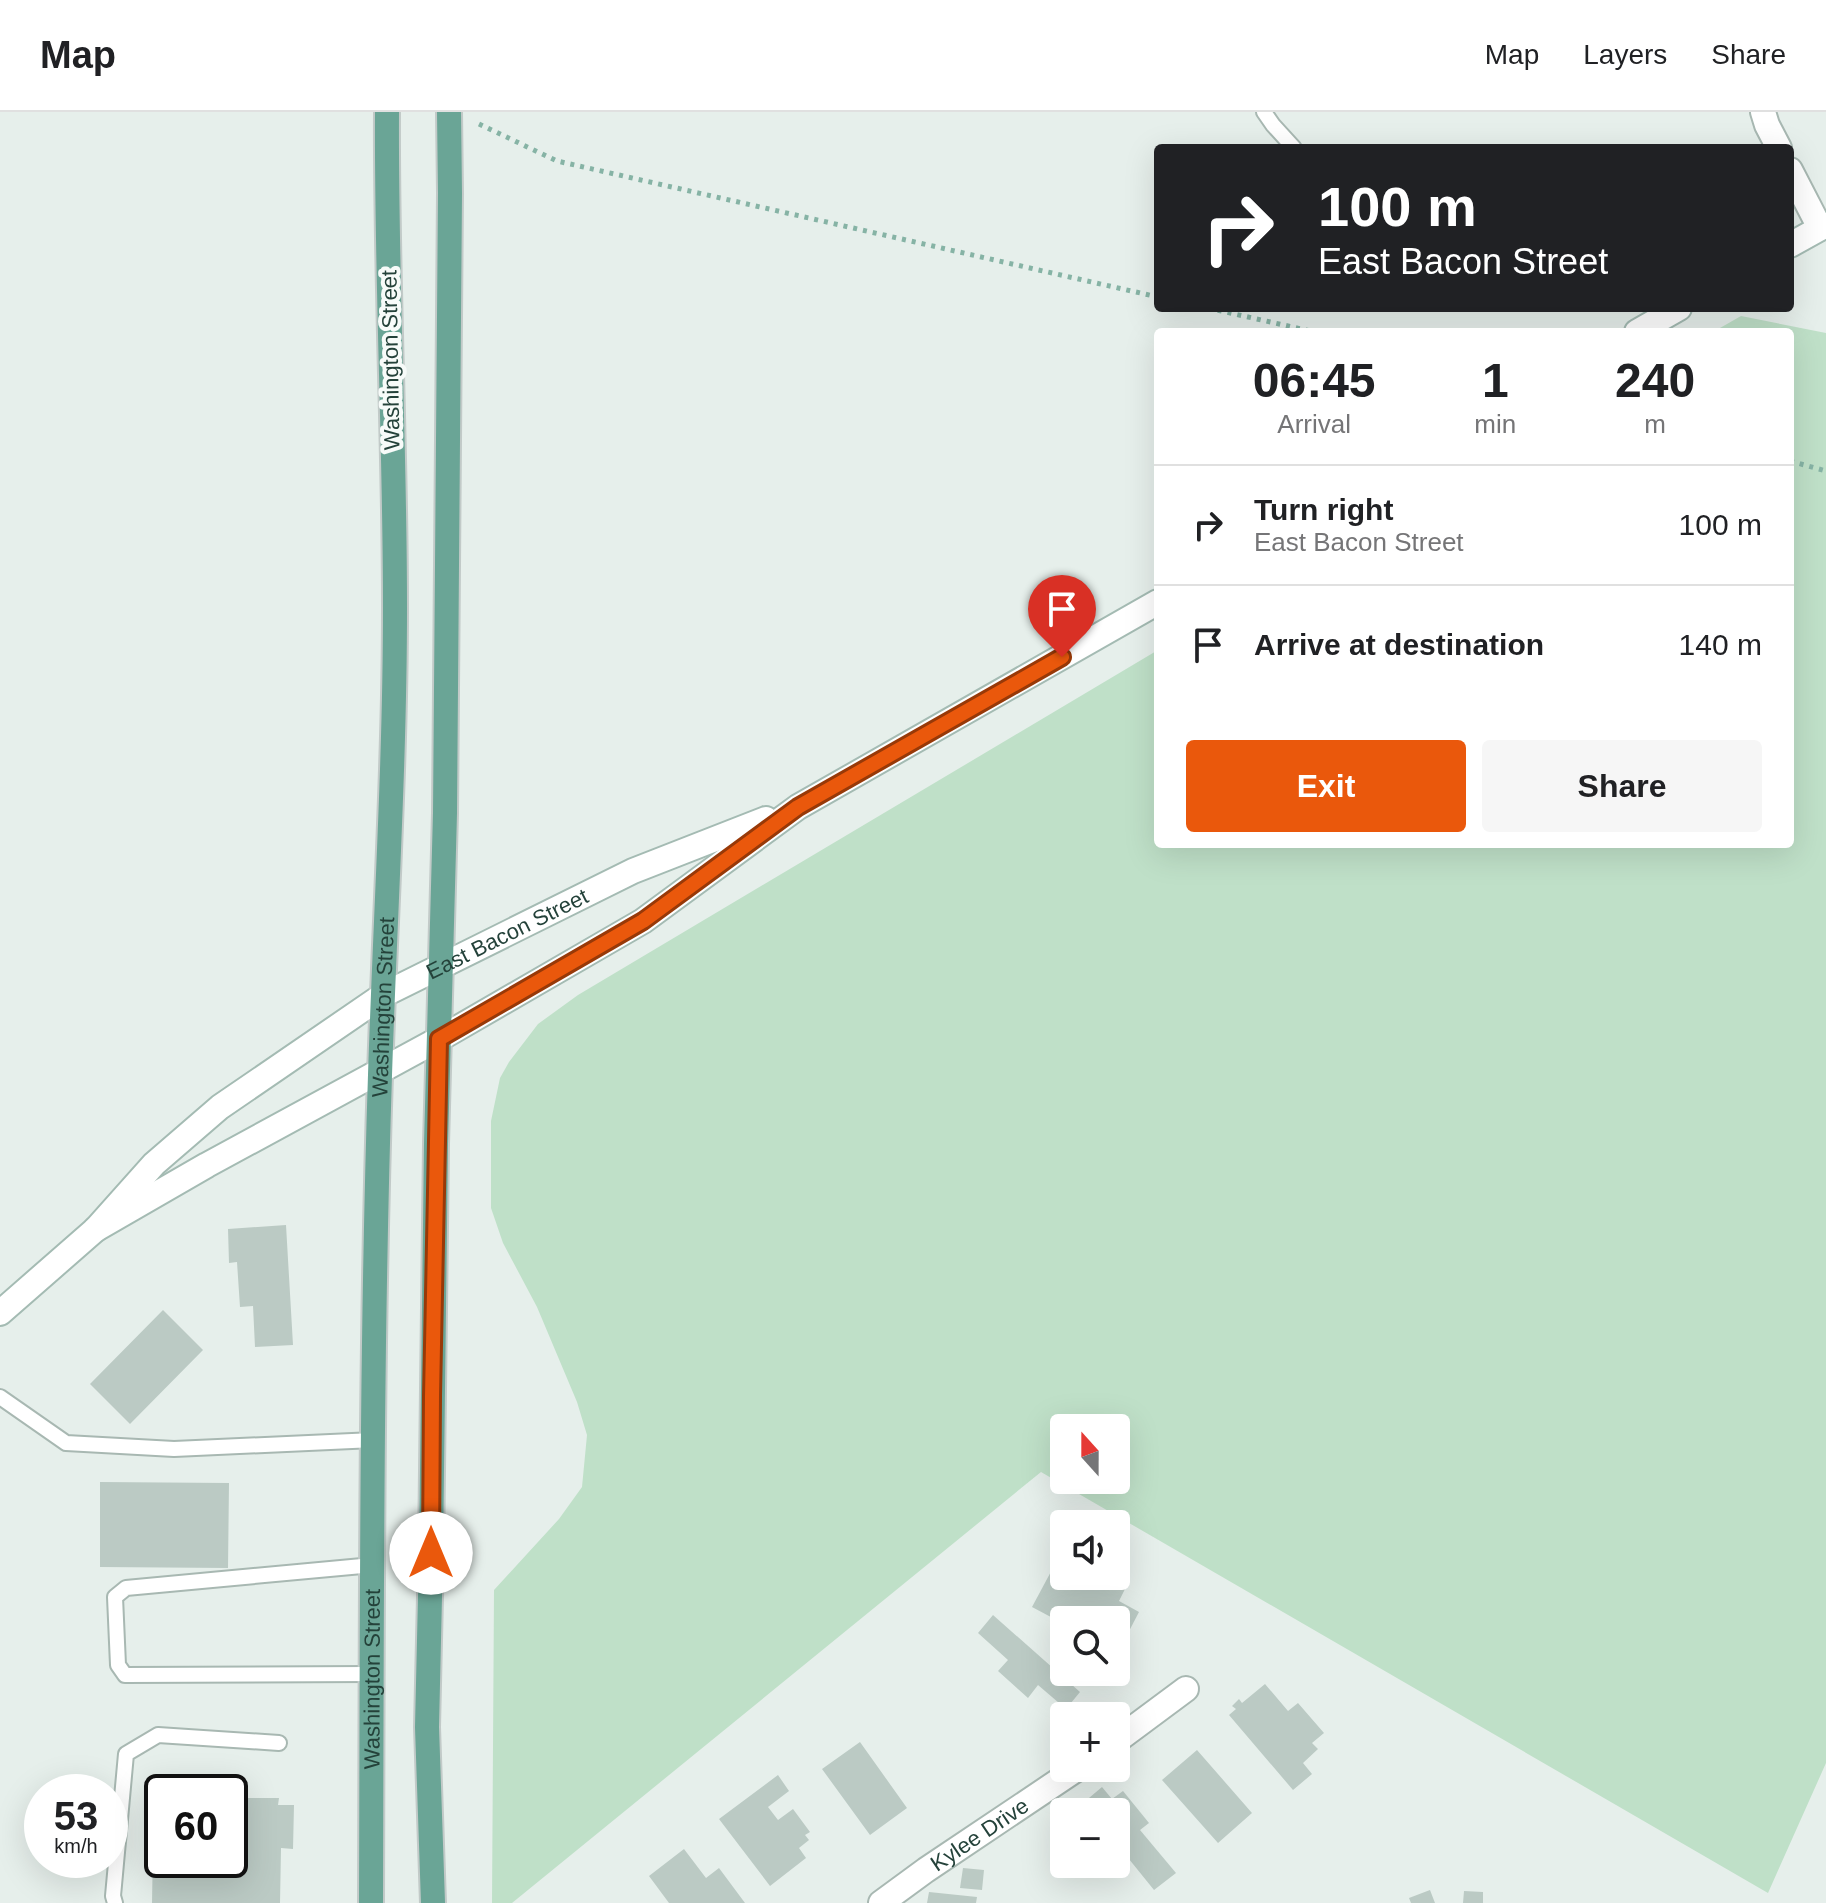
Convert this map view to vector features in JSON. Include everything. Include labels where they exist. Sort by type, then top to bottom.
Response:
[{"type":"main road","name":"Washington Street","points":[[371,1903],[371,1674],[380,1071],[385,994],[395,608],[386,207],[387,112]]},
{"type":"main road","points":[[1763,112],[1777,144]]},
{"type":"main road","points":[[433,1903],[427,1727],[445,813],[450,193],[458,115]]},
{"type":"main road","points":[[1794,177],[1823,227],[1794,243]]},
{"type":"main road","points":[[1644,328],[1672,312]]},
{"type":"main road","name":"East Bacon Street","points":[[96,1229],[439,1039],[643,921],[798,807],[1154,604]]},
{"type":"main road","name":"East Bacon Street","points":[[0,1313],[96,1229],[154,1164],[220,1107],[385,994],[633,871],[798,807]]},
{"type":"main road","points":[[1130,1731],[1186,1689]]},
{"type":"main road","name":"Kylee Drive","points":[[881,1903],[1057,1782]]},
{"type":"lane","points":[[1264,112],[1293,144]]},
{"type":"lane","points":[[0,1397],[66,1443],[174,1449],[374,1440]]},
{"type":"lane","points":[[371,1674],[125,1675],[118,1665],[115,1597],[126,1588],[373,1565]]},
{"type":"lane","points":[[115,1903],[113,1896],[126,1754],[158,1735],[279,1743]]},
{"type":"path","points":[[458,115],[557,161],[1154,296]]},
{"type":"path","points":[[1226,312],[1297,328]]},
{"type":"path","points":[[1794,462],[1826,471]]},
{"type":"green space","points":[[1741,316],[1826,333],[1826,1763],[1768,1893],[1130,1524],[1130,1510],[1107,1510],[1079,1494],[1130,1494],[1130,1414],[1050,1414],[1050,1477],[1041,1472],[512,1903],[492,1903],[494,1590],[559,1519],[582,1487],[587,1435],[577,1402],[537,1307],[503,1243],[491,1208],[491,1121],[500,1078],[538,1024],[578,995],[1154,652],[1154,848],[1794,848],[1794,328],[1720,328]]},
{"type":"building","points":[[286,1225],[293,1345],[255,1347],[253,1306],[240,1307],[237,1262],[229,1263],[228,1229]]},
{"type":"building","points":[[163,1310],[203,1350],[130,1424],[90,1384]]},
{"type":"building","points":[[100,1482],[229,1483],[228,1568],[100,1567]]},
{"type":"building","points":[[1050,1573],[1050,1590],[1124,1590],[1119,1601],[1128,1606],[1050,1606],[1050,1617],[1032,1607]]},
{"type":"building","points":[[1130,1607],[1139,1612],[1130,1629]]},
{"type":"building","points":[[993,1615],[1050,1665],[1050,1686],[1073,1686],[1080,1692],[1072,1702],[1058,1702],[1038,1685],[1028,1698],[998,1671],[1008,1660],[978,1633]]},
{"type":"building","points":[[1265,1684],[1288,1711],[1298,1703],[1324,1733],[1312,1743],[1318,1749],[1303,1763],[1312,1774],[1293,1790],[1229,1715],[1236,1709],[1232,1706],[1239,1699],[1242,1703]]},
{"type":"building","points":[[860,1742],[907,1808],[870,1835],[822,1769]]},
{"type":"building","points":[[1197,1750],[1252,1813],[1218,1843],[1162,1780]]},
{"type":"building","points":[[778,1775],[789,1791],[768,1807],[778,1820],[793,1809],[810,1832],[805,1835],[809,1840],[799,1848],[806,1858],[770,1886],[719,1819]]},
{"type":"building","points":[[1102,1787],[1111,1798],[1089,1798]]},
{"type":"building","points":[[1123,1791],[1129,1798],[1113,1798]]},
{"type":"building","points":[[248,1798],[279,1798],[278,1805],[294,1805],[293,1849],[281,1848],[280,1903],[152,1903],[152,1878],[248,1878]]},
{"type":"building","points":[[1130,1800],[1149,1823],[1140,1830],[1176,1873],[1154,1890],[1130,1860]]},
{"type":"building","points":[[684,1849],[706,1878],[719,1868],[745,1903],[669,1903],[649,1876]]},
{"type":"building","points":[[963,1868],[984,1870],[982,1890],[960,1888]]},
{"type":"building","points":[[1430,1890],[1435,1903],[1411,1903],[1409,1898]]},
{"type":"building","points":[[1464,1891],[1483,1892],[1483,1903],[1463,1903]]},
{"type":"building","points":[[929,1892],[977,1897],[976,1903],[927,1903]]},
{"type":"route","points":[[431,1553],[439,1039],[643,921],[798,807],[1062,657]]}]
